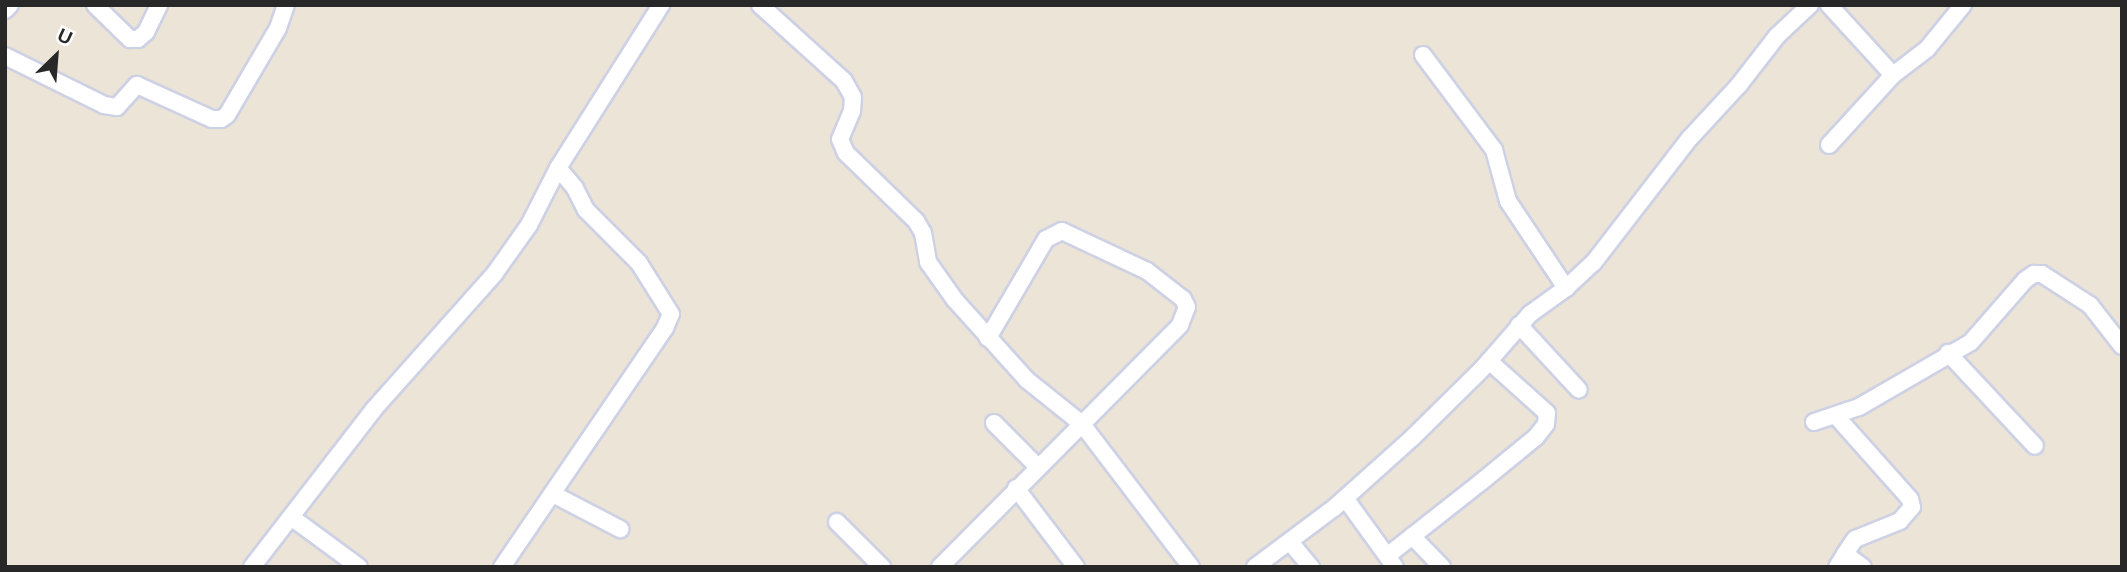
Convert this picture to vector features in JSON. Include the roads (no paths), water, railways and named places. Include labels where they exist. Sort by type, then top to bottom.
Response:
[{"type":"street","points":[[5,10],[10,5]]},
{"type":"street","points":[[95,5],[130,39],[138,39],[146,32],[159,5]]},
{"type":"street","points":[[5,56],[104,105],[117,107],[137,85],[212,120],[221,119],[227,115],[278,28],[286,5]]},
{"type":"street","points":[[252,567],[407,369],[495,273],[529,225],[558,168],[661,5]]},
{"type":"street","points":[[760,5],[844,81],[853,97],[852,111],[840,139],[846,153],[916,221],[923,233],[928,262],[955,300],[1027,380],[1082,424],[1191,567]]},
{"type":"street","points":[[1255,567],[1345,498],[1412,438],[1489,361],[1519,325],[1594,262],[1690,138],[1739,85],[1777,36],[1810,5]]},
{"type":"street","points":[[1829,5],[1893,75]]},
{"type":"street","points":[[1829,145],[1893,75],[1927,49],[1963,5]]},
{"type":"street","points":[[1423,55],[1494,150],[1508,201],[1566,288]]},
{"type":"street","points":[[502,567],[665,328],[671,314],[639,263],[586,210],[575,188],[558,168]]},
{"type":"street","points":[[940,567],[1180,325],[1187,307],[1183,299],[1147,271],[1109,250],[1062,231],[1046,239],[988,338]]},
{"type":"street","points":[[1814,422],[1859,407],[1970,342],[2034,274],[2042,274],[2090,305],[2122,346]]},
{"type":"street","points":[[1519,325],[1579,390]]},
{"type":"street","points":[[1948,354],[2035,446]]},
{"type":"street","points":[[1345,498],[1391,561],[1412,537],[1536,437],[1546,424],[1547,413],[1489,361]]},
{"type":"street","points":[[1836,415],[1910,499],[1912,507],[1900,521],[1855,539],[1841,561],[1863,567]]},
{"type":"street","points":[[994,423],[1038,467]]},
{"type":"street","points":[[1016,488],[1076,567]]},
{"type":"street","points":[[553,495],[620,529]]},
{"type":"street","points":[[290,517],[359,567]]},
{"type":"street","points":[[837,522],[882,567]]},
{"type":"street","points":[[1412,537],[1442,567]]},
{"type":"street","points":[[1290,542],[1311,567]]}]
